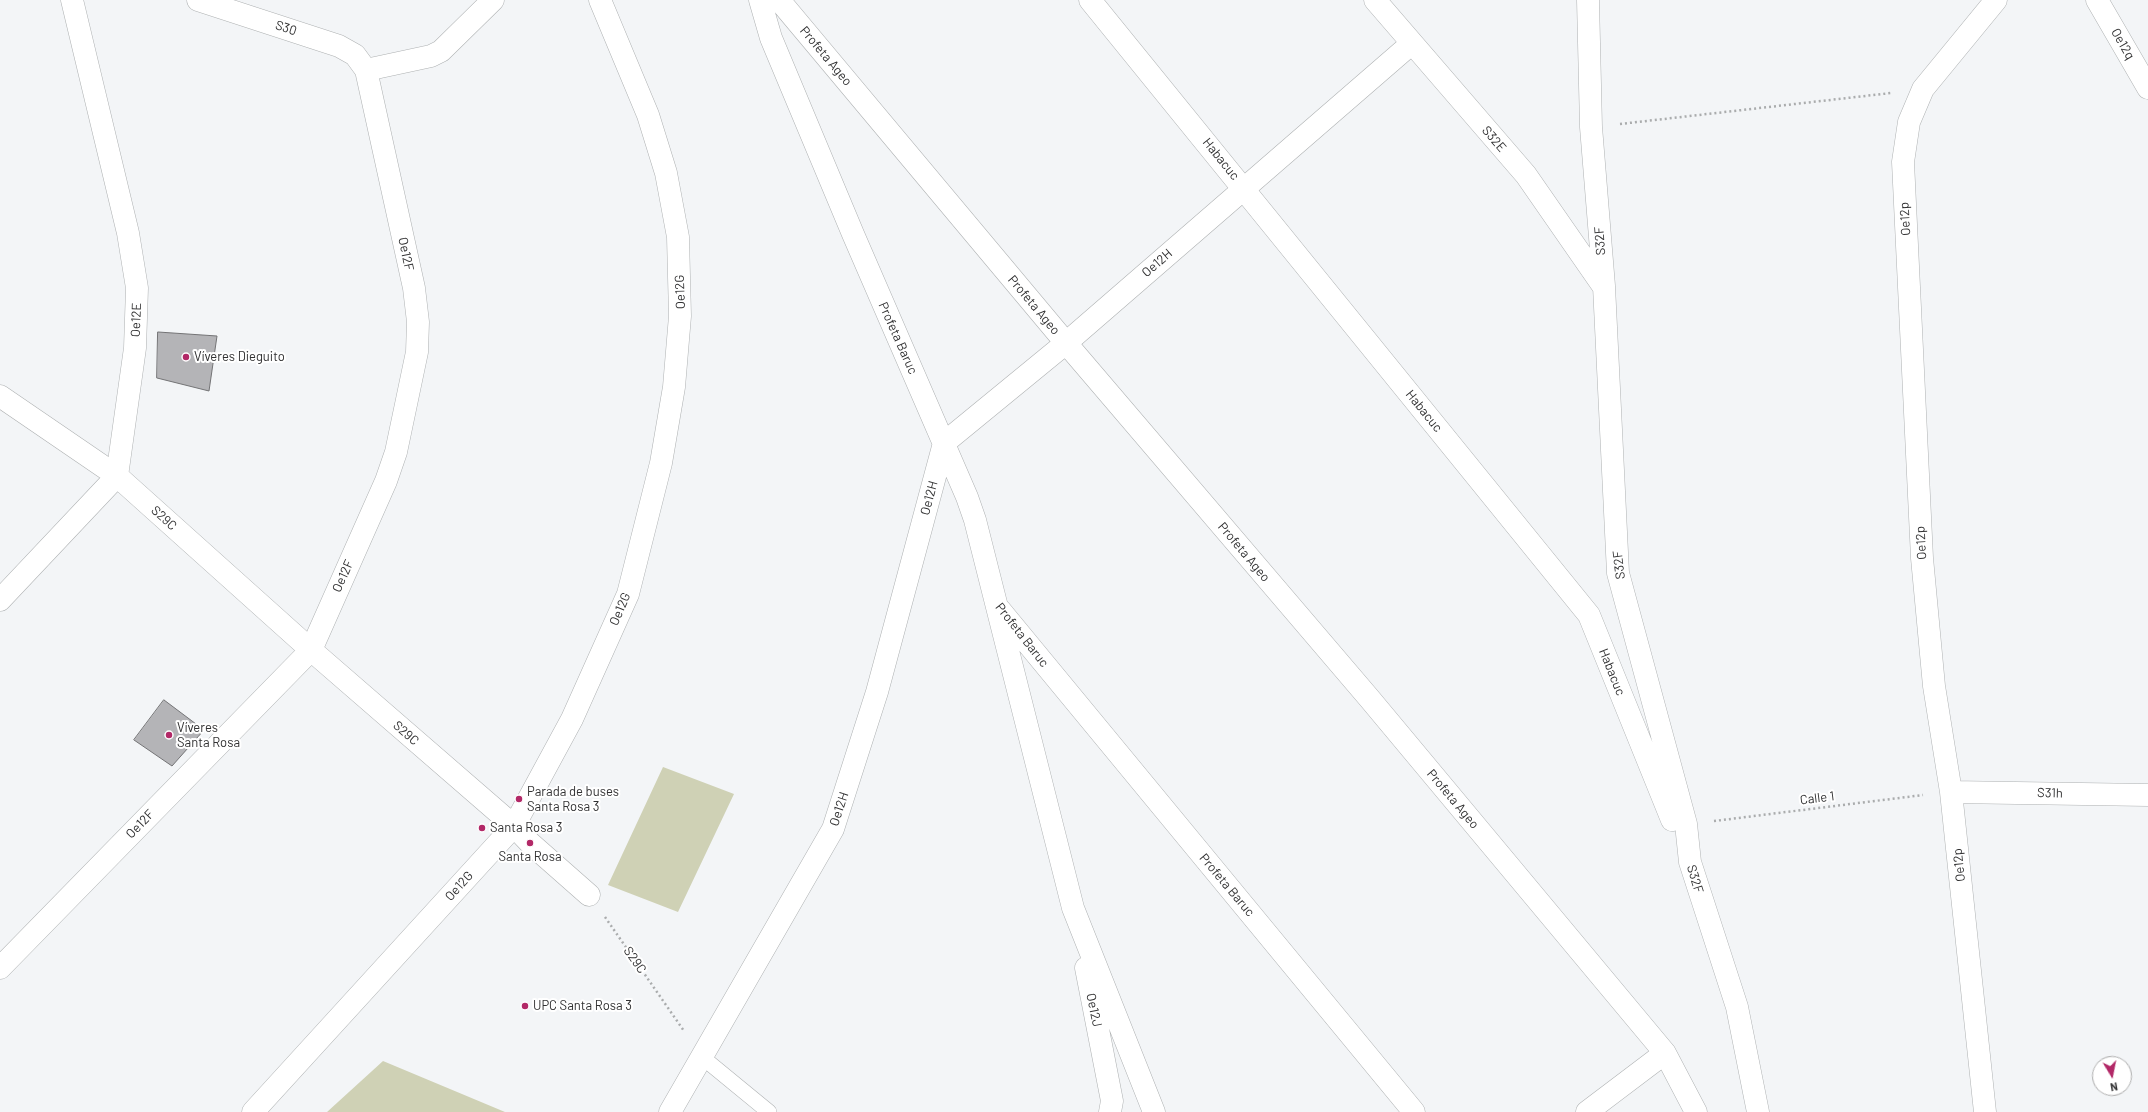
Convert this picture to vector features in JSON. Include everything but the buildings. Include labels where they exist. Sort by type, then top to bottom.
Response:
[{"type":"street","name":"Oe12E","points":[[72,0],[128,233],[137,288],[135,348],[117,476]]},
{"type":"street","name":"S30","points":[[198,0],[339,46],[355,55],[366,70]]},
{"type":"street","points":[[366,70],[431,56],[441,51],[493,0]]},
{"type":"street","name":"Oe12G","points":[[253,1112],[514,826],[572,719],[628,594],[661,463],[674,387],[680,316],[678,237],[666,174],[648,115],[600,0]]},
{"type":"street","name":"Profeta Baruc","points":[[760,0],[774,45],[853,234],[944,443],[975,520],[996,605],[1414,1112]]},
{"type":"street","name":"Profeta Ageo","points":[[779,0],[1066,342],[1369,698],[1664,1053],[1696,1112]]},
{"type":"street","name":"Habacuc","points":[[1090,0],[1244,187],[1589,615],[1690,862]]},
{"type":"street","name":"S32E","points":[[1375,0],[1411,44],[1526,175],[1604,286]]},
{"type":"street","name":"S32F","points":[[1588,0],[1591,127],[1604,286],[1618,573],[1686,824],[1690,862],[1737,1007],[1758,1112]]},
{"type":"street","name":"Oe12p","points":[[1985,1112],[1951,792],[1934,686],[1922,558],[1903,170],[1909,122],[1923,89],[1996,0]]},
{"type":"street","name":"Oe12q","points":[[2097,0],[2148,88]]},
{"type":"street","name":"Oe12H","points":[[670,1112],[833,829],[877,692],[944,443],[1066,342],[1411,44]]},
{"type":"street","name":"Oe12F","points":[[0,968],[311,650],[386,481],[396,452],[417,352],[418,322],[414,288],[366,70]]},
{"type":"street","name":"S29C","points":[[0,396],[117,476],[311,650],[514,826],[530,843],[590,895]]},
{"type":"street","points":[[0,600],[117,476]]},
{"type":"street","points":[[996,605],[1073,908],[1154,1112]]},
{"type":"street","name":"S31h","points":[[1951,792],[2148,795]]},
{"type":"street","name":"Oe12J","points":[[1073,908],[1112,1101],[1110,1112]]},
{"type":"street","points":[[1588,1112],[1664,1053]]},
{"type":"lane","points":[[702,1057],[769,1112]]},
{"type":"path","points":[[1591,127],[1923,89]]},
{"type":"path","name":"Calle 1","points":[[1686,824],[1951,792]]},
{"type":"path","name":"S29C","points":[[590,895],[702,1057]]},
{"type":"green space","points":[[663,767],[734,794],[678,912],[608,885]]},
{"type":"green space","points":[[383,1061],[505,1112],[327,1112]]},
{"type":"place","name":"Víveres Dieguito","points":[[186,357]]},
{"type":"place","name":"Víveres Santa Rosa","points":[[169,735]]},
{"type":"place","name":"Parada de buses Santa Rosa 3","points":[[519,799]]},
{"type":"place","name":"Santa Rosa 3","points":[[482,828]]},
{"type":"place","name":"Santa Rosa","points":[[530,843]]},
{"type":"place","name":"UPC Santa Rosa 3","points":[[525,1006]]}]
